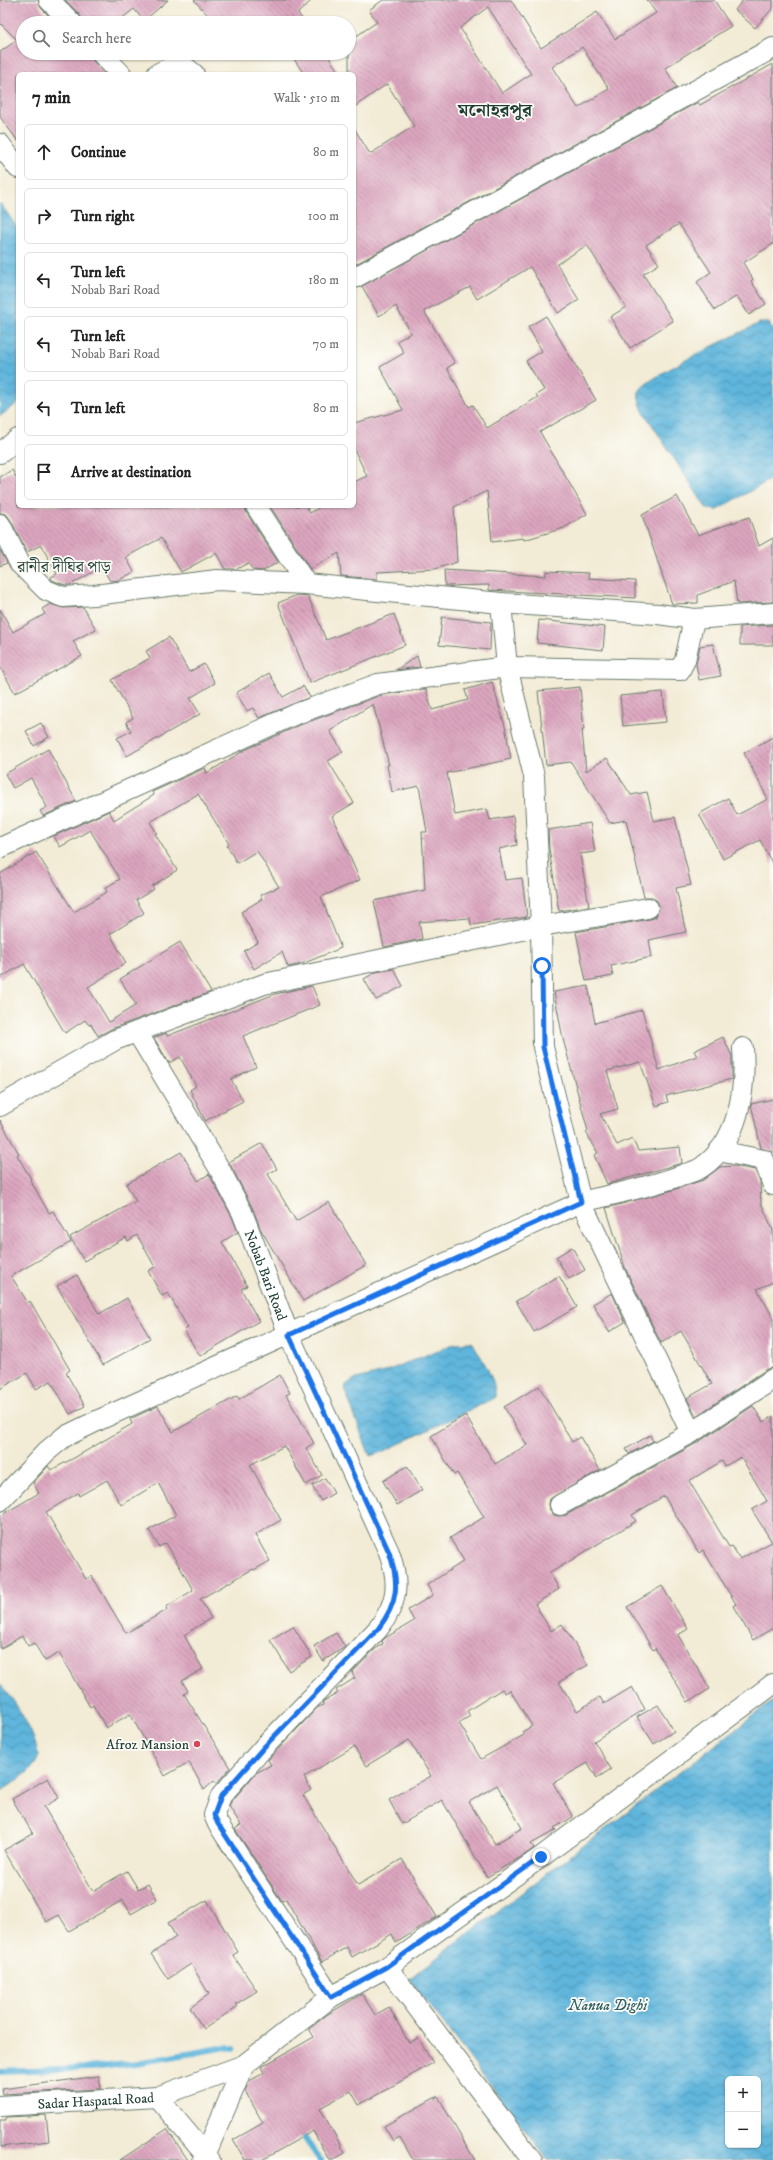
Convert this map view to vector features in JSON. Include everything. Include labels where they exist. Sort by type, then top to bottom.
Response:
[{"type":"street","points":[[49,0],[65,16]]},
{"type":"street","points":[[356,277],[773,48]]},
{"type":"street","points":[[108,60],[119,72]]},
{"type":"street","points":[[161,72],[171,67],[184,66],[192,72]]},
{"type":"street","points":[[0,144],[16,165]]},
{"type":"street","points":[[0,453],[16,441]]},
{"type":"street","points":[[257,508],[306,584]]},
{"type":"street","points":[[0,524],[20,564],[46,590],[63,597],[94,595],[217,580],[306,584],[501,603],[658,614],[694,619],[773,614]]},
{"type":"street","points":[[501,603],[507,667],[534,776],[541,926],[543,1047],[581,1202],[690,1433]]},
{"type":"street","points":[[0,848],[296,714],[378,684],[507,667],[680,670],[685,660],[694,619]]},
{"type":"street","points":[[0,1106],[115,1040],[264,984],[541,926],[648,908]]},
{"type":"street","name":"Nobab Bari Road","points":[[137,1032],[219,1168],[242,1212],[289,1335],[389,1552],[396,1572],[396,1593],[388,1616],[378,1629],[221,1796],[214,1815],[218,1824],[331,1997]]},
{"type":"street","points":[[0,1501],[46,1452],[64,1437],[581,1202],[662,1183],[702,1168],[719,1151],[728,1136],[738,1110],[745,1073],[743,1048]]},
{"type":"street","points":[[719,1151],[768,1159],[773,1186]]},
{"type":"street","points":[[560,1505],[690,1433],[773,1379]]},
{"type":"street","points":[[157,2097],[244,2064],[331,1997],[386,1967],[541,1857],[773,1684]]},
{"type":"street","points":[[386,1967],[532,2160]]},
{"type":"street","points":[[206,2158],[244,2064]]},
{"type":"street","name":"Sadar Haspatal Road","points":[[0,2106],[157,2097],[206,2158]]},
{"type":"water","points":[[0,203],[16,226],[16,404],[0,416]]},
{"type":"water","points":[[760,323],[769,323],[773,330],[773,478],[717,510],[707,509],[643,411],[638,395],[640,390],[647,384],[676,365]]},
{"type":"water","points":[[456,1343],[473,1343],[491,1377],[494,1384],[495,1398],[382,1452],[370,1456],[345,1391],[346,1385],[353,1380],[384,1372]]},
{"type":"water","points":[[0,1685],[18,1708],[30,1730],[35,1741],[38,1757],[33,1767],[28,1772],[0,1792]]},
{"type":"water","name":"Nanua Dighi","points":[[773,1701],[773,2160],[548,2160],[409,1979]]},
{"type":"building","points":[[0,0],[38,0],[41,8],[49,16],[16,16],[16,39],[0,23]]},
{"type":"building","points":[[65,0],[168,0],[150,16],[140,16],[134,9],[125,16],[80,15]]},
{"type":"building","points":[[194,0],[312,0],[298,13],[300,16],[209,16]]},
{"type":"building","points":[[383,0],[511,0],[541,48],[597,12],[615,39],[656,13],[647,0],[714,0],[731,26],[665,68],[677,88],[356,264],[356,131],[370,154],[414,126],[387,84],[356,106],[356,72],[349,72],[349,60],[356,60],[356,36],[377,22],[369,10]],"holes":[[[488,7],[531,74],[502,93],[460,28]],[[582,47],[609,89],[578,108],[552,67]]]},
{"type":"building","points":[[743,0],[773,0],[773,8],[755,28],[735,10]]},
{"type":"building","points":[[16,41],[16,60],[93,60],[103,72],[16,72],[16,138],[0,117],[0,52]]},
{"type":"building","points":[[295,60],[331,60],[339,72],[303,72]]},
{"type":"building","points":[[773,64],[773,244],[743,263],[753,279],[751,281],[766,304],[749,315],[737,296],[715,310],[697,282],[711,272],[679,224],[646,245],[659,264],[643,274],[673,321],[630,348],[610,317],[626,307],[587,245],[557,264],[579,300],[558,313],[530,267],[477,299],[470,287],[424,311],[455,363],[447,368],[469,407],[473,405],[487,428],[538,397],[536,395],[544,390],[526,361],[542,351],[528,327],[546,316],[596,400],[540,432],[587,514],[564,528],[524,540],[523,538],[492,542],[487,491],[454,507],[457,562],[435,569],[377,572],[377,579],[341,576],[339,553],[310,569],[271,508],[307,508],[310,513],[319,508],[356,508],[356,481],[367,476],[356,453],[356,422],[403,410],[380,367],[404,353],[397,341],[411,333],[396,306],[379,316],[362,286],[698,102],[700,105]]},
{"type":"building","points":[[12,470],[16,477],[16,508],[245,508],[246,512],[278,562],[263,571],[253,570],[248,563],[237,569],[225,569],[216,553],[181,572],[161,538],[126,557],[134,572],[119,580],[110,581],[102,567],[70,585],[65,585],[52,580],[51,577],[57,574],[41,545],[27,552],[10,519],[6,514],[0,513],[0,477]]},
{"type":"building","points":[[677,496],[698,535],[749,517],[759,546],[773,538],[773,602],[737,604],[734,581],[698,595],[698,603],[672,604],[642,515]]},
{"type":"building","points":[[0,550],[7,563],[0,566]]},
{"type":"building","points":[[444,570],[546,576],[546,571],[589,573],[588,578],[635,581],[635,598],[489,590],[489,585],[445,586]]},
{"type":"building","points":[[297,595],[308,596],[326,640],[394,614],[405,645],[310,683],[278,603]]},
{"type":"building","points":[[50,604],[63,608],[83,607],[96,629],[73,641],[82,656],[15,693],[0,667],[0,609],[13,632],[45,614],[42,609]]},
{"type":"building","points":[[442,617],[491,622],[490,650],[439,645]]},
{"type":"building","points":[[539,620],[605,627],[603,650],[537,643]]},
{"type":"building","points":[[773,625],[773,645],[740,645],[740,627]]},
{"type":"building","points":[[169,637],[189,672],[204,664],[215,683],[190,698],[200,714],[127,756],[117,738],[131,731],[126,722],[133,718],[112,680],[150,658],[146,651]]},
{"type":"building","points":[[713,644],[721,676],[699,680],[696,664],[700,646]]},
{"type":"building","points":[[417,656],[420,667],[396,670]]},
{"type":"building","points":[[269,673],[283,697],[303,686],[310,697],[259,718],[253,708],[247,711],[236,693]]},
{"type":"building","points":[[492,682],[505,726],[511,759],[447,773],[455,815],[487,809],[490,820],[513,816],[517,845],[499,849],[505,880],[522,878],[527,917],[471,925],[470,918],[419,922],[422,939],[384,947],[374,901],[425,890],[422,832],[427,832],[419,786],[392,792],[387,765],[389,765],[373,704],[330,731],[343,752],[328,761],[354,803],[332,816],[360,880],[321,897],[341,948],[302,964],[288,967],[282,952],[254,969],[244,951],[258,942],[241,912],[262,899],[260,895],[279,887],[257,851],[237,863],[227,846],[229,844],[198,794],[150,822],[157,833],[155,834],[177,870],[152,886],[154,889],[136,900],[144,913],[110,934],[126,963],[88,987],[109,1022],[136,1005],[120,979],[180,942],[211,992],[111,1029],[98,1036],[91,1024],[89,1025],[85,1020],[65,1033],[24,964],[0,978],[0,874],[36,852],[74,912],[107,892],[105,888],[120,879],[90,830],[60,847],[54,836],[109,811],[114,820],[154,795],[152,792],[205,768],[207,773],[243,751],[300,725],[381,695],[426,689],[432,710],[468,700],[465,690]]},
{"type":"building","points":[[580,687],[586,771],[607,758],[631,795],[647,792],[654,821],[675,817],[691,885],[676,888],[686,932],[649,940],[652,957],[611,966],[613,976],[586,981],[576,932],[650,919],[656,917],[659,906],[657,901],[652,897],[644,897],[626,820],[610,823],[571,762],[546,765],[538,691]]},
{"type":"building","points":[[663,692],[666,722],[623,726],[620,696]]},
{"type":"building","points":[[41,723],[49,737],[34,746],[26,731]]},
{"type":"building","points":[[773,737],[773,865],[760,840],[723,859],[699,814],[728,798],[737,815],[768,799],[744,753]]},
{"type":"building","points":[[48,749],[76,801],[43,816],[40,811],[47,807],[31,778],[13,788],[5,774]]},
{"type":"building","points":[[590,823],[595,852],[580,854],[589,906],[559,911],[549,849],[548,830]]},
{"type":"building","points":[[394,969],[403,986],[376,1000],[364,979],[376,972]]},
{"type":"building","points":[[312,986],[320,1005],[243,1036],[256,1067],[231,1079],[243,1101],[205,1121],[190,1090],[196,1086],[180,1057],[169,1063],[154,1038],[166,1033],[167,1036],[275,994]]},
{"type":"building","points":[[588,986],[595,1023],[642,1010],[659,1070],[697,1056],[694,1051],[723,1037],[732,1056],[732,1079],[666,1096],[668,1102],[656,1106],[640,1062],[607,1071],[618,1109],[600,1114],[617,1145],[632,1138],[638,1151],[680,1147],[682,1163],[607,1184],[594,1155],[598,1153],[586,1132],[588,1131],[563,1039],[554,992]]},
{"type":"building","points":[[773,1099],[773,1153],[761,1148],[751,1104]]},
{"type":"building","points":[[0,1120],[19,1154],[17,1155],[31,1179],[30,1180],[49,1213],[53,1211],[71,1242],[11,1276],[28,1303],[30,1301],[70,1370],[66,1373],[85,1406],[70,1414],[51,1381],[36,1389],[27,1373],[0,1389]]},
{"type":"building","points":[[262,1143],[277,1169],[268,1174],[296,1221],[329,1202],[366,1265],[303,1301],[260,1228],[252,1207],[229,1162]]},
{"type":"building","points":[[181,1152],[198,1181],[209,1174],[232,1217],[238,1232],[222,1242],[247,1286],[241,1289],[259,1321],[200,1356],[184,1330],[188,1328],[168,1293],[162,1296],[148,1271],[155,1267],[137,1235],[128,1241],[126,1237],[84,1261],[70,1237],[136,1201],[126,1184]]},
{"type":"building","points":[[734,1166],[755,1170],[760,1182],[761,1203],[773,1230],[773,1282],[757,1289],[773,1317],[773,1368],[767,1369],[696,1416],[687,1398],[712,1384],[681,1331],[661,1343],[626,1270],[606,1208],[673,1190],[703,1180],[720,1167]]},
{"type":"building","points":[[572,1247],[585,1270],[569,1279],[556,1257]]},
{"type":"building","points":[[77,1275],[99,1314],[127,1298],[150,1338],[103,1365],[57,1286]]},
{"type":"building","points":[[559,1276],[577,1307],[534,1332],[516,1301]]},
{"type":"building","points":[[612,1293],[625,1322],[609,1332],[593,1304]]},
{"type":"building","points":[[280,1375],[290,1393],[286,1395],[314,1443],[306,1448],[322,1475],[306,1485],[284,1446],[250,1465],[281,1520],[255,1535],[270,1561],[200,1599],[211,1618],[184,1635],[203,1669],[182,1681],[188,1691],[184,1694],[230,1768],[216,1784],[214,1781],[204,1790],[189,1762],[165,1776],[130,1714],[106,1728],[93,1705],[90,1707],[59,1653],[45,1661],[34,1643],[28,1646],[22,1636],[0,1649],[0,1516],[39,1493],[33,1483],[48,1466],[51,1470],[74,1458],[132,1424],[130,1419],[158,1406],[173,1432],[237,1396],[239,1399]],"holes":[[[107,1480],[121,1505],[158,1483],[176,1515],[149,1530],[159,1547],[166,1543],[193,1590],[166,1607],[167,1610],[126,1633],[92,1576],[86,1579],[46,1512],[78,1493],[79,1496]]]},
{"type":"building","points":[[539,1386],[572,1442],[580,1437],[600,1470],[550,1499],[550,1510],[554,1515],[559,1516],[566,1515],[697,1443],[753,1406],[763,1422],[773,1416],[773,1628],[753,1640],[733,1606],[736,1604],[703,1550],[699,1553],[664,1496],[632,1515],[636,1521],[550,1573],[559,1589],[535,1604],[551,1631],[562,1624],[588,1665],[559,1682],[577,1711],[600,1697],[604,1704],[632,1687],[645,1709],[594,1741],[611,1769],[597,1778],[588,1763],[553,1783],[573,1817],[554,1828],[556,1830],[531,1844],[534,1848],[526,1854],[487,1877],[442,1800],[402,1824],[389,1800],[431,1776],[409,1740],[366,1766],[354,1747],[304,1777],[311,1790],[303,1795],[358,1885],[402,1859],[437,1917],[396,1943],[392,1934],[352,1957],[347,1947],[322,1962],[286,1899],[282,1901],[235,1829],[241,1825],[229,1806],[256,1773],[271,1765],[268,1760],[317,1708],[323,1705],[323,1702],[338,1693],[336,1690],[355,1678],[352,1673],[374,1650],[383,1644],[382,1641],[385,1638],[414,1621],[408,1610],[433,1595],[427,1585],[464,1561],[450,1538],[484,1517],[457,1473],[454,1475],[431,1436],[465,1415],[495,1464],[527,1445],[504,1407]],"holes":[[[741,1457],[767,1501],[752,1510],[772,1542],[740,1559],[732,1546],[729,1547],[689,1481],[722,1461],[725,1466]],[[502,1689],[505,1693],[510,1690],[532,1726],[522,1732],[524,1735],[481,1759],[459,1723],[470,1716],[467,1711]],[[497,1785],[522,1828],[495,1844],[469,1802]]]},
{"type":"building","points":[[650,1435],[653,1441],[629,1454],[626,1449]]},
{"type":"building","points":[[407,1466],[422,1490],[397,1505],[383,1481]]},
{"type":"building","points":[[325,1478],[334,1493],[321,1501],[312,1486]]},
{"type":"building","points":[[662,1586],[688,1629],[678,1635],[710,1689],[688,1702],[655,1648],[653,1650],[627,1607]]},
{"type":"building","points":[[293,1626],[312,1657],[289,1671],[270,1640]]},
{"type":"building","points":[[336,1633],[345,1647],[323,1661],[314,1646]]},
{"type":"building","points":[[658,1705],[674,1731],[654,1744],[637,1717]]},
{"type":"building","points":[[48,1778],[59,1798],[44,1807],[93,1891],[127,1871],[138,1889],[148,1884],[157,1899],[131,1914],[123,1900],[69,1931],[59,1915],[46,1922],[4,1850],[33,1834],[12,1799]]},
{"type":"building","points":[[207,1900],[238,1952],[233,1955],[257,1991],[236,2004],[238,2006],[204,2029],[190,2008],[209,1994],[191,1964],[168,1979],[151,1954],[176,1937],[168,1923]]},
{"type":"building","points":[[362,1994],[375,2015],[389,2007],[409,2043],[418,2038],[433,2063],[359,2105],[351,2091],[320,2108],[345,2153],[333,2160],[329,2160],[313,2131],[262,2160],[245,2160],[233,2140],[263,2123],[245,2091],[249,2081],[264,2073],[261,2067],[314,2037],[309,2029],[328,2014]]},
{"type":"building","points":[[99,2076],[101,2089],[3,2094],[2,2089]]},
{"type":"building","points":[[438,2096],[475,2160],[413,2160],[400,2137],[393,2141],[384,2126]]},
{"type":"building","points":[[46,2115],[49,2141],[0,2147],[0,2120],[6,2120],[6,2117]]},
{"type":"building","points":[[167,2129],[188,2160],[120,2160]]},
{"type":"waterway","points":[[0,2071],[89,2068],[137,2063],[226,2047],[233,2049]]},
{"type":"waterway","points":[[299,2130],[320,2160]]},
{"type":"place","name":"Afroz Mansion","points":[[197,1744]]},
{"type":"district","name":"মনোহরপুর","points":[[495,110]]},
{"type":"district","name":"রানীর দীঘির পাড়","points":[[64,566]]},
{"type":"route","points":[[541,1857],[432,1936],[386,1967],[331,1997],[218,1824],[214,1815],[221,1796],[264,1747],[378,1629],[388,1616],[396,1593],[396,1572],[389,1552],[289,1335],[581,1202],[543,1047],[542,966]]}]
